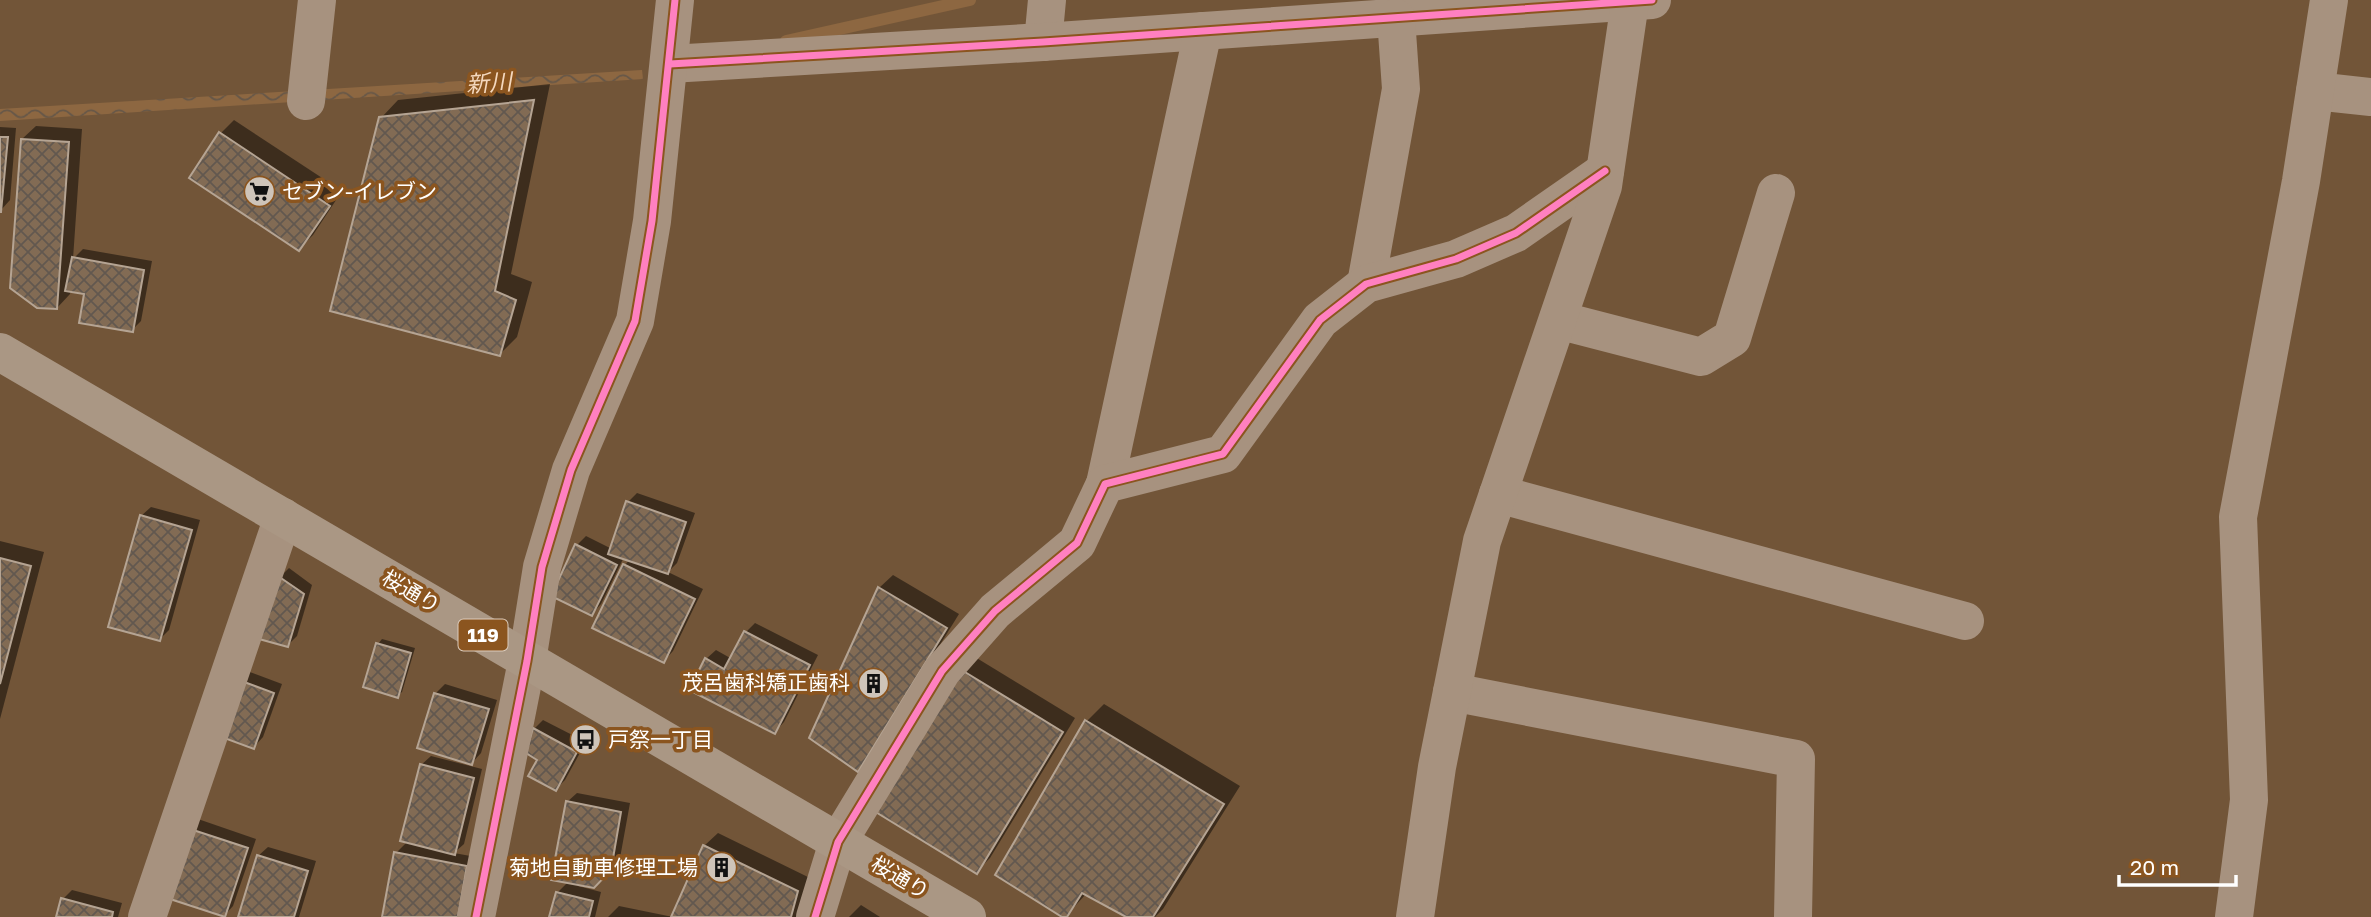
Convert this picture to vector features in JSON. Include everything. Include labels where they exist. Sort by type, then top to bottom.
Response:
[{"type":"highway","name":"桜通り","points":[[0,352],[967,917]]},
{"type":"street","points":[[306,101],[317,0]]},
{"type":"street","points":[[476,917],[527,661],[542,567],[571,470],[635,321],[652,221],[675,0]]},
{"type":"street","points":[[1043,42],[1047,0]]},
{"type":"street","points":[[2234,917],[2249,800],[2238,517],[2301,181],[2329,0]]},
{"type":"street","points":[[670,64],[1043,42],[1641,1],[1603,186],[1482,541],[1437,766],[1415,917]]},
{"type":"street","points":[[1366,284],[1401,89],[1396,18]]},
{"type":"street","points":[[815,917],[838,842],[942,671],[995,611],[1077,543],[1105,484],[1203,31]]},
{"type":"street","points":[[2315,91],[2371,97]]},
{"type":"street","points":[[1105,484],[1223,454],[1320,320],[1366,284],[1456,259],[1516,233],[1605,171]]},
{"type":"street","points":[[1558,320],[1701,357],[1732,338],[1776,192]]},
{"type":"street","points":[[1498,494],[1965,621]]},
{"type":"street","points":[[147,917],[283,517]]},
{"type":"street","points":[[1452,692],[1796,759],[1793,917]]},
{"type":"water","points":[[642,70],[643,79],[0,121],[0,109]]},
{"type":"building","points":[[534,100],[495,291],[516,300],[500,356],[330,311],[379,117]]},
{"type":"building","name":"セブン-イレブン","points":[[219,132],[330,206],[299,251],[189,178]]},
{"type":"building","points":[[0,137],[8,137],[1,212],[0,212]]},
{"type":"building","points":[[21,139],[69,142],[57,309],[37,308],[10,288]]},
{"type":"building","points":[[72,257],[144,270],[133,332],[79,323],[84,294],[65,291]]},
{"type":"building","points":[[626,501],[686,522],[668,574],[608,554]]},
{"type":"building","points":[[140,515],[192,530],[160,641],[108,627]]},
{"type":"building","points":[[575,544],[617,565],[592,616],[551,596]]},
{"type":"building","points":[[0,558],[31,566],[0,684]]},
{"type":"building","points":[[623,564],[695,599],[664,663],[592,628]]},
{"type":"building","points":[[278,576],[304,594],[288,647],[259,639]]},
{"type":"building","name":"茂呂歯科矯正歯科","points":[[878,587],[947,628],[858,772],[809,738]]},
{"type":"building","points":[[744,631],[810,665],[775,734],[689,690],[705,658],[724,669]]},
{"type":"building","points":[[376,643],[411,653],[398,698],[363,687]]},
{"type":"building","points":[[960,669],[1063,732],[977,874],[874,811]]},
{"type":"building","points":[[236,679],[274,693],[254,749],[216,735]]},
{"type":"building","points":[[434,693],[489,709],[472,765],[417,748]]},
{"type":"building","points":[[1085,720],[1224,804],[1153,917],[1126,917],[1082,893],[1067,917],[1062,917],[995,875]]},
{"type":"building","points":[[533,728],[577,752],[556,791],[528,776],[537,760],[526,753]]},
{"type":"building","points":[[420,764],[474,778],[455,855],[400,841]]},
{"type":"building","points":[[566,801],[621,812],[611,870],[594,888],[551,880]]},
{"type":"building","points":[[187,828],[248,848],[225,917],[164,897]]},
{"type":"building","name":"菊地自動車修理工場","points":[[703,845],[798,891],[791,917],[671,917]]},
{"type":"building","points":[[394,852],[467,866],[458,917],[382,917]]},
{"type":"building","points":[[257,855],[308,871],[294,917],[238,917]]},
{"type":"building","points":[[556,892],[593,901],[589,917],[549,917]]},
{"type":"building","points":[[61,898],[113,912],[112,917],[56,917]]},
{"type":"waterway","name":"新川","points":[[786,41],[970,0]]},
{"type":"cycle path","points":[[476,917],[527,661],[542,567],[571,470],[635,321],[652,221],[675,0]]},
{"type":"cycle path","points":[[670,64],[1043,42],[1652,0]]},
{"type":"cycle path","points":[[815,917],[838,842],[942,671],[995,611],[1077,543],[1105,484],[1223,454],[1320,320],[1366,284],[1456,259],[1516,233],[1605,171]]},
{"type":"place","name":"セブン-イレブン","points":[[259,192]]},
{"type":"place","name":"茂呂歯科矯正歯科","points":[[873,683]]},
{"type":"place","name":"戸祭一丁目","points":[[585,740]]},
{"type":"place","name":"菊地自動車修理工場","points":[[721,868]]}]
